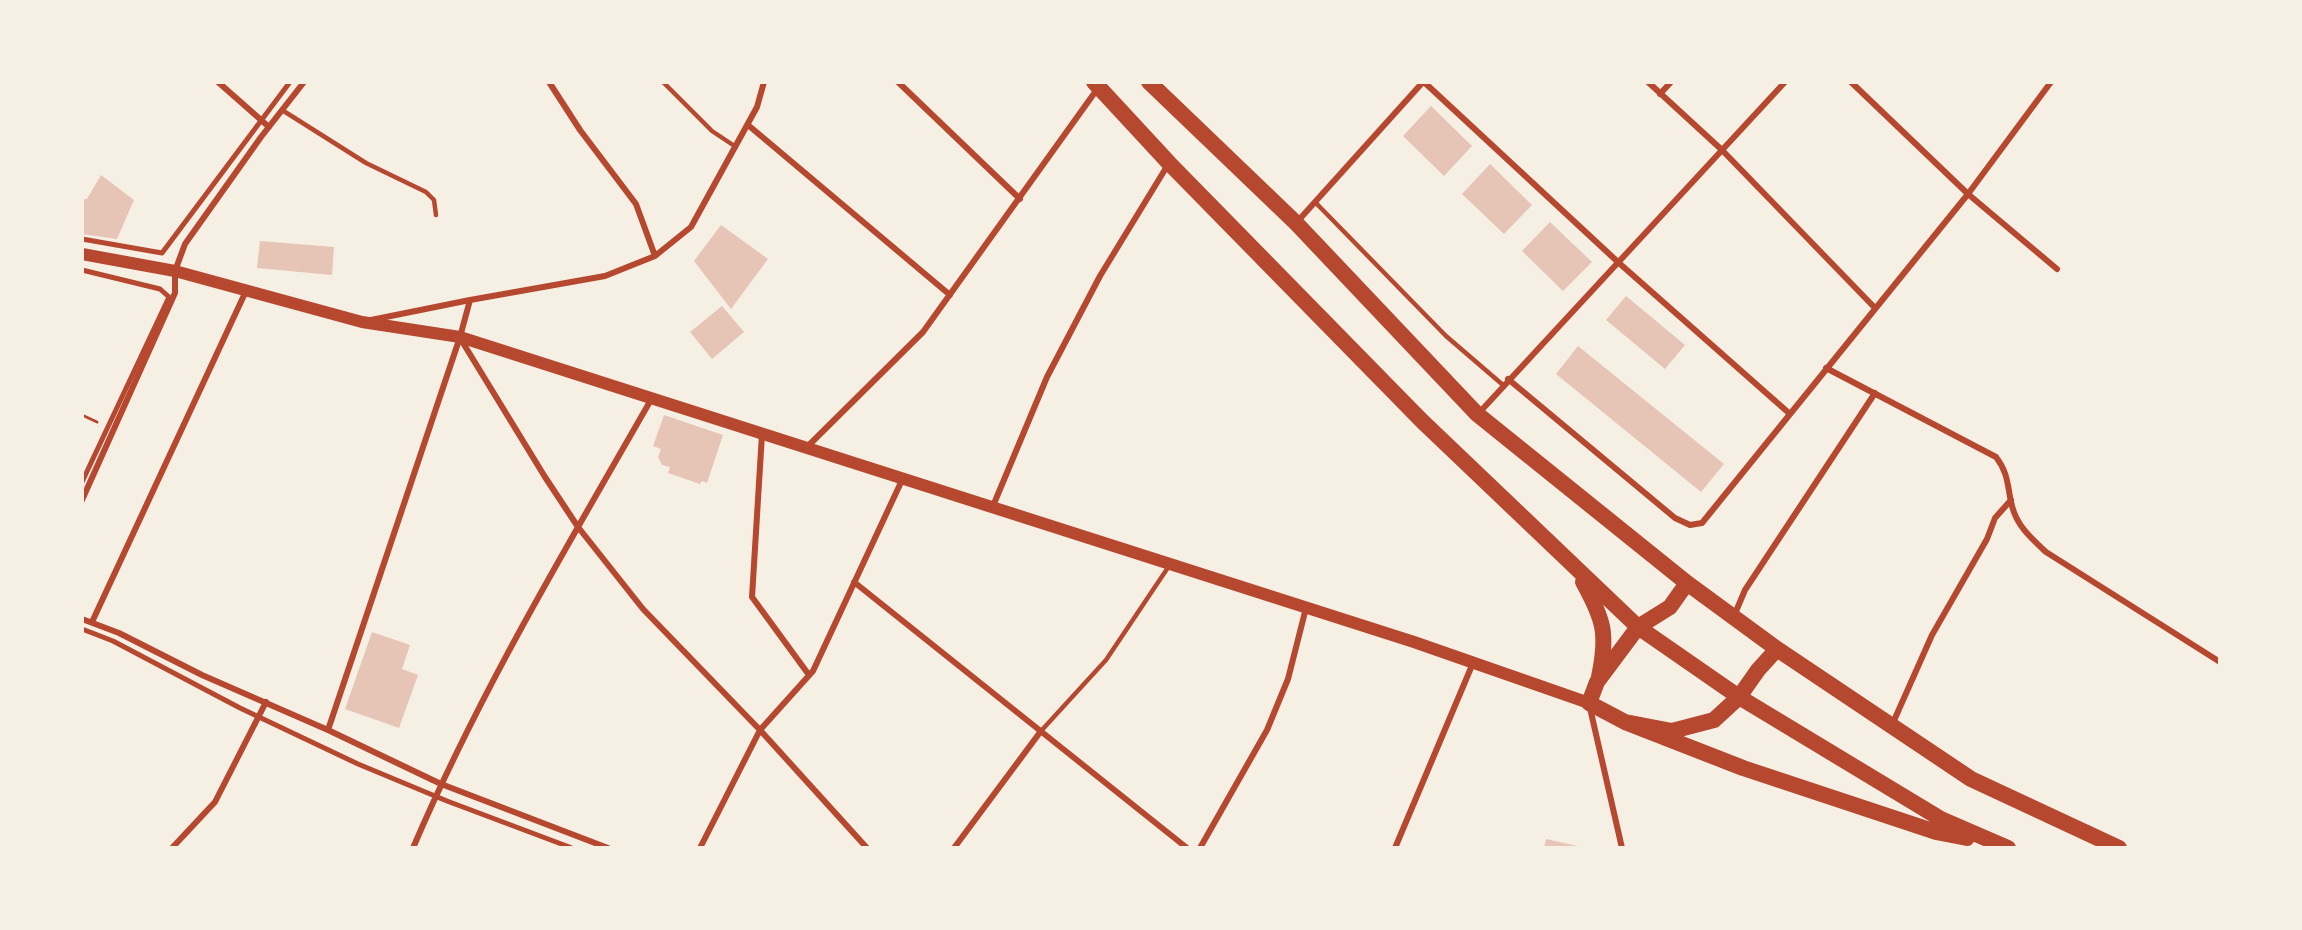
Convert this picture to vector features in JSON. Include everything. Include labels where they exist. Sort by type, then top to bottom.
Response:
[{"type":"highway","points":[[1149,82],[1296,222],[1477,414],[1687,583],[1777,649],[1971,779],[2119,848]]},
{"type":"highway","points":[[1096,85],[1169,163],[1422,421],[1638,627],[1739,697],[1941,819],[2004,846]]},
{"type":"highway","points":[[1577,570],[1599,612],[1605,648],[1598,682],[1589,703],[1625,722],[1743,768],[1936,832],[2004,846]]},
{"type":"highway","points":[[1598,682],[1638,627],[1670,607],[1687,583]]},
{"type":"highway","points":[[1625,722],[1672,731],[1714,720],[1739,697],[1758,670],[1777,649]]},
{"type":"main road","points":[[82,254],[175,271],[362,322],[460,337],[993,506],[1589,703]]},
{"type":"street","points":[[218,82],[269,127]]},
{"type":"street","points":[[82,239],[162,253],[290,82]]},
{"type":"street","points":[[82,500],[175,293],[175,271],[185,244],[304,82]]},
{"type":"street","points":[[549,82],[580,130],[636,204],[655,256]]},
{"type":"street","points":[[362,322],[605,276],[655,256],[691,227],[757,108],[764,82]]},
{"type":"street","points":[[898,82],[1020,199]]},
{"type":"street","points":[[1296,222],[1424,82],[1619,263],[1790,414]]},
{"type":"street","points":[[1648,82],[1722,150],[1875,308]]},
{"type":"street","points":[[1660,94],[1671,82]]},
{"type":"street","points":[[1477,414],[1785,82]]},
{"type":"street","points":[[1851,82],[1968,194],[2057,269]]},
{"type":"street","points":[[1506,382],[1675,518],[1690,525],[1702,523],[1968,194],[2051,82]]},
{"type":"street","points":[[807,447],[923,332],[1020,199],[1096,85]]},
{"type":"street","points":[[748,125],[950,295]]},
{"type":"street","points":[[993,506],[1047,376],[1100,276],[1169,163]]},
{"type":"street","points":[[82,270],[160,289],[169,297],[82,482]]},
{"type":"street","points":[[92,622],[246,290]]},
{"type":"street","points":[[328,730],[460,337],[470,300]]},
{"type":"street","points":[[460,337],[578,527],[643,609],[760,730],[867,848]]},
{"type":"street","points":[[1827,368],[1996,457],[2006,470],[2012,508],[2024,531],[2046,552],[2220,662]]},
{"type":"street","points":[[1733,617],[1746,590],[1875,393]]},
{"type":"street","points":[[413,848],[441,784],[554,568],[652,398]]},
{"type":"street","points":[[762,433],[752,597],[809,675]]},
{"type":"street","points":[[700,848],[760,730],[813,671],[903,478]]},
{"type":"street","points":[[1892,725],[1932,635],[1987,539],[1995,518],[2011,500]]},
{"type":"street","points":[[854,582],[1187,848]]},
{"type":"street","points":[[1200,848],[1267,730],[1288,679],[1306,608]]},
{"type":"street","points":[[82,619],[119,633],[202,675],[328,730],[441,784],[608,848]]},
{"type":"street","points":[[82,629],[113,641],[258,717],[358,764],[572,848]]},
{"type":"street","points":[[1395,848],[1473,663]]},
{"type":"street","points":[[172,848],[215,802],[266,702]]},
{"type":"street","points":[[1589,703],[1622,848]]},
{"type":"street","points":[[954,848],[1041,732]]},
{"type":"lane","points":[[663,82],[712,131],[736,147]]},
{"type":"lane","points":[[282,110],[366,163],[426,192],[434,200],[436,215]]},
{"type":"lane","points":[[1315,202],[1446,336],[1506,382]]},
{"type":"lane","points":[[1041,732],[1106,660],[1170,564]]},
{"type":"path","points":[[82,415],[108,426]]},
{"type":"building","points":[[1431,106],[1472,146],[1444,176],[1403,136]]},
{"type":"building","points":[[1490,164],[1532,205],[1504,234],[1462,194]]},
{"type":"building","points":[[101,175],[134,200],[117,239],[82,234],[82,199],[87,199]]},
{"type":"building","points":[[1550,222],[1592,262],[1563,291],[1522,251]]},
{"type":"building","points":[[721,225],[768,259],[731,309],[694,261]]},
{"type":"building","points":[[260,241],[334,247],[332,275],[257,268]]},
{"type":"building","points":[[1626,296],[1685,345],[1665,369],[1606,320]]},
{"type":"building","points":[[722,306],[744,332],[712,359],[690,332]]},
{"type":"building","points":[[1578,346],[1724,464],[1701,492],[1556,374]]},
{"type":"building","points":[[664,415],[723,435],[707,483],[702,481],[700,484],[668,473],[670,467],[662,465],[658,457],[661,449],[653,446]]},
{"type":"building","points":[[372,632],[410,645],[402,669],[418,675],[399,728],[345,709]]},
{"type":"building","points":[[1546,839],[1582,847],[1582,848],[1544,848]]}]
